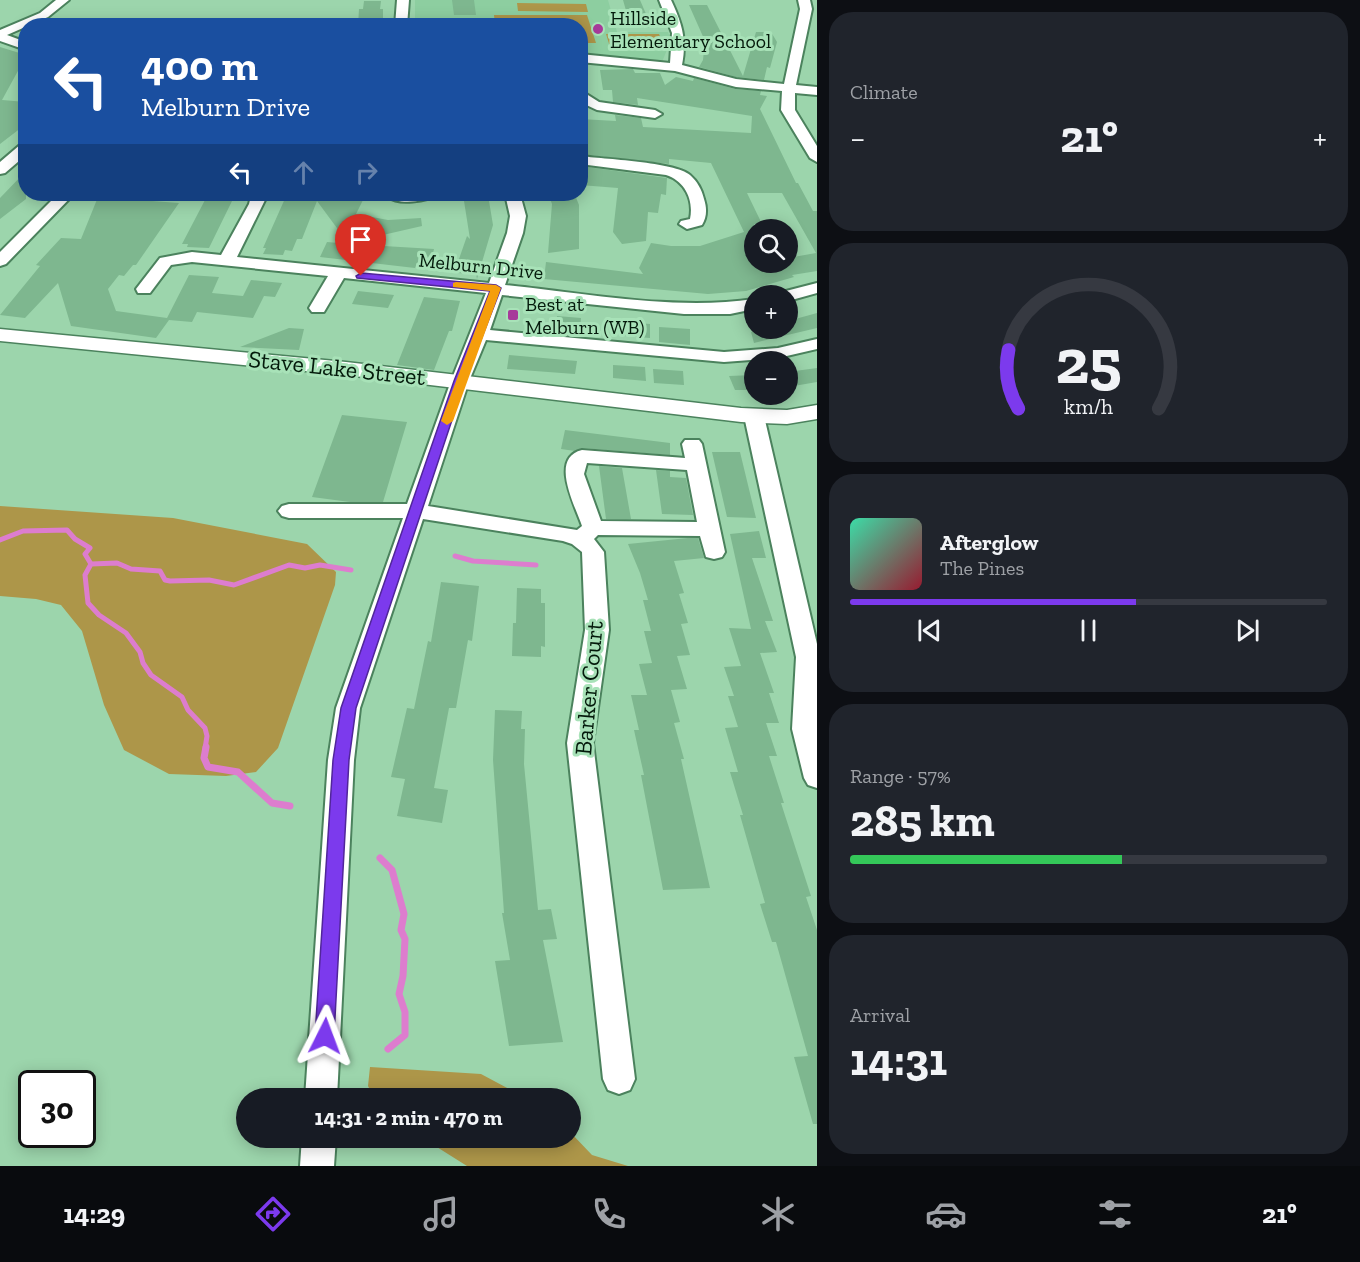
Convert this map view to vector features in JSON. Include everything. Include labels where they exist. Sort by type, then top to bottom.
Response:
[{"type":"main road","name":"Stave Lake Street","points":[[0,335],[460,381],[579,398],[754,416],[784,417],[817,412]]},
{"type":"street","points":[[37,18],[63,0]]},
{"type":"street","points":[[402,18],[403,0]]},
{"type":"street","points":[[666,0],[679,30],[680,43],[675,67]]},
{"type":"street","points":[[804,0],[806,9],[789,89],[788,110],[815,152]]},
{"type":"street","points":[[0,35],[18,27]]},
{"type":"street","points":[[0,35],[18,43]]},
{"type":"street","points":[[588,59],[675,67],[736,83],[817,91]]},
{"type":"street","points":[[588,102],[597,106],[655,114]]},
{"type":"street","points":[[0,171],[18,154]]},
{"type":"street","points":[[588,161],[678,174],[690,185],[700,210],[700,216],[696,222],[687,224]]},
{"type":"street","points":[[0,261],[59,201]]},
{"type":"street","points":[[227,260],[258,201]]},
{"type":"street","points":[[322,1088],[344,732],[354,690],[460,381],[480,334],[515,233],[518,216],[515,201]]},
{"type":"street","points":[[0,238],[17,243]]},
{"type":"street","name":"Melburn Drive","points":[[144,289],[166,261],[181,257],[684,309],[730,309],[744,306]]},
{"type":"street","points":[[318,308],[338,274]]},
{"type":"street","points":[[798,294],[817,288]]},
{"type":"street","points":[[798,298],[817,307]]},
{"type":"street","points":[[480,334],[724,357],[778,353],[817,344]]},
{"type":"street","points":[[754,416],[808,657],[805,729],[817,778]]},
{"type":"street","points":[[692,444],[714,552]]},
{"type":"street","name":"Barker Court","points":[[619,1079],[582,771],[580,742],[597,630],[593,552],[589,546],[574,474],[576,463],[582,456],[697,465]]},
{"type":"street","points":[[289,511],[417,511],[566,534],[710,529]]},
{"type":"street","points":[[318,1166],[319,1148]]},
{"type":"shaded area","name":"Hillside Elementary School","points":[[415,0],[608,0],[617,32],[668,32],[671,40],[662,62],[588,55],[588,18],[415,18]]},
{"type":"shaded area","points":[[517,3],[586,4],[588,12],[518,11]]},
{"type":"shaded area","points":[[494,15],[587,15],[588,18],[494,18]]},
{"type":"shaded area","points":[[588,18],[596,43],[588,43]]},
{"type":"shaded area","points":[[606,34],[659,34],[666,50],[611,50]]},
{"type":"shaded area","points":[[0,506],[173,518],[307,544],[336,572],[335,585],[278,748],[256,772],[226,776],[169,774],[124,750],[104,705],[82,631],[61,605],[36,599],[0,596]]},
{"type":"shaded area","points":[[370,1067],[481,1074],[507,1088],[369,1088]]},
{"type":"shaded area","points":[[581,1144],[592,1155],[628,1166],[467,1166],[438,1148],[581,1148]]},
{"type":"building","points":[[452,0],[474,0],[476,15],[454,15]]},
{"type":"building","points":[[623,0],[640,0],[652,28],[635,28],[629,21]]},
{"type":"building","points":[[364,1],[381,1],[380,9],[383,9],[383,18],[358,18],[359,9],[363,9]]},
{"type":"building","points":[[689,5],[707,5],[743,76],[756,32],[771,32],[777,42],[764,80],[736,77],[699,67],[703,60],[705,41]]},
{"type":"building","points":[[0,47],[18,53],[18,71],[2,100],[18,101],[18,130],[0,144]]},
{"type":"building","points":[[633,69],[635,73],[660,73],[665,85],[676,77],[693,81],[694,78],[735,89],[761,91],[760,95],[767,96],[760,109],[796,183],[813,211],[817,211],[817,271],[792,275],[794,277],[767,285],[744,285],[744,291],[708,294],[544,279],[546,262],[643,274],[639,268],[651,243],[700,246],[744,232],[711,163],[669,159],[669,164],[588,155],[588,119],[616,121],[615,115],[641,118],[643,127],[751,133],[752,116],[637,98],[638,105],[613,102],[612,90],[603,90],[600,70]]},
{"type":"building","points":[[588,167],[667,178],[666,195],[661,194],[658,213],[648,212],[646,241],[622,244],[613,232],[618,188],[588,186]]},
{"type":"building","points":[[18,179],[18,201],[23,201],[0,219],[0,198]]},
{"type":"building","points":[[96,201],[179,203],[136,265],[133,265],[124,276],[119,275],[108,289],[116,311],[167,318],[189,275],[219,277],[212,293],[243,296],[251,280],[282,283],[275,297],[264,296],[253,318],[197,312],[192,322],[169,320],[156,338],[71,326],[58,283],[25,318],[0,315],[40,266],[36,265],[61,238],[81,239]]},
{"type":"building","points":[[204,201],[232,201],[209,248],[187,247],[188,244],[182,244]]},
{"type":"building","points":[[284,201],[317,201],[302,239],[297,239],[292,251],[285,250],[283,255],[263,254],[266,248],[263,248]]},
{"type":"building","points":[[317,201],[362,201],[356,214],[388,220],[421,218],[422,226],[348,243]]},
{"type":"building","points":[[464,201],[489,201],[493,225],[477,279],[475,268],[471,268],[469,274],[448,272],[452,258],[459,259],[467,236],[470,239]]},
{"type":"building","points":[[551,201],[577,201],[579,249],[548,253]]},
{"type":"building","points":[[327,242],[434,249],[430,265],[417,264],[415,268],[320,257]]},
{"type":"building","points":[[358,291],[394,295],[388,308],[352,304]]},
{"type":"building","points":[[424,297],[460,301],[452,331],[449,331],[434,370],[397,365]]},
{"type":"building","points":[[817,313],[817,328],[798,333],[798,318]]},
{"type":"building","points":[[557,316],[581,318],[580,331],[556,329]]},
{"type":"building","points":[[624,322],[650,324],[650,338],[624,336]]},
{"type":"building","points":[[659,327],[690,329],[690,345],[659,342]]},
{"type":"building","points":[[289,328],[304,329],[299,350],[240,347]]},
{"type":"building","points":[[753,339],[771,339],[754,343]]},
{"type":"building","points":[[509,355],[577,361],[575,374],[507,369]]},
{"type":"building","points":[[613,365],[645,367],[646,381],[613,378]]},
{"type":"building","points":[[817,368],[817,382],[798,385],[798,371]]},
{"type":"building","points":[[653,369],[683,371],[684,385],[654,383]]},
{"type":"building","points":[[744,375],[744,390],[735,390],[729,376]]},
{"type":"building","points":[[342,415],[407,422],[383,502],[350,502],[312,497]]},
{"type":"building","points":[[565,430],[670,443],[670,455],[582,448],[575,451],[561,449]]},
{"type":"building","points":[[712,452],[740,452],[756,518],[727,517]]},
{"type":"building","points":[[599,466],[622,468],[631,519],[606,519]]},
{"type":"building","points":[[656,470],[670,471],[670,477],[686,478],[693,515],[662,514]]},
{"type":"building","points":[[759,531],[766,558],[752,558],[773,621],[765,621],[777,652],[760,653],[774,693],[769,693],[779,723],[766,723],[777,756],[769,756],[784,803],[781,803],[811,896],[806,897],[817,930],[817,1124],[813,1124],[794,1057],[808,1056],[776,942],[772,942],[760,904],[765,903],[730,772],[738,772],[725,728],[738,727],[728,696],[734,696],[724,667],[741,666],[729,628],[751,629],[730,534]]},
{"type":"building","points":[[698,538],[704,558],[674,561],[684,593],[679,594],[688,623],[681,624],[690,655],[677,656],[687,689],[671,690],[680,722],[674,723],[684,759],[681,759],[710,888],[663,890],[641,775],[644,775],[634,730],[639,730],[631,695],[647,695],[639,664],[652,663],[644,631],[651,631],[643,600],[648,600],[628,544]]},
{"type":"building","points":[[441,582],[479,586],[472,641],[468,640],[456,708],[449,708],[434,788],[448,790],[442,823],[397,816],[405,779],[391,777],[407,708],[414,709],[428,641],[431,642]]},
{"type":"building","points":[[517,588],[541,589],[541,603],[545,603],[545,647],[541,646],[541,657],[512,656]]},
{"type":"building","points":[[495,710],[522,711],[521,729],[525,729],[524,764],[538,910],[551,909],[557,939],[543,940],[563,1042],[509,1046],[495,961],[510,960],[502,913],[504,913],[493,760]]},
{"type":"waterway","points":[[0,540],[23,531],[67,530],[75,539],[90,548],[85,554],[91,564]]},
{"type":"waterway","points":[[455,556],[473,561],[536,565]]},
{"type":"waterway","points":[[91,564],[117,563],[131,569],[160,571],[165,580],[170,581],[209,580],[234,585],[289,565],[305,568],[320,565],[351,570]]},
{"type":"waterway","points":[[91,564],[85,575],[88,603],[99,615],[126,633],[140,652],[143,663],[151,675],[182,697],[188,710],[205,728],[207,736],[205,749]]},
{"type":"waterway","points":[[206,747],[204,758],[208,767],[238,772],[272,803],[290,806]]},
{"type":"waterway","points":[[380,858],[392,870],[404,914],[401,930],[405,939],[403,976],[399,994],[405,1012],[405,1035],[388,1049]]},
{"type":"slow traffic","points":[[447,421],[496,288],[456,285]]},
{"type":"place","name":"Hillside Elementary School","points":[[598,29]]},
{"type":"place","name":"Best at Melburn (WB)","points":[[513,315]]},
{"type":"route","points":[[325,1036],[341,760],[348,708],[460,381],[496,288],[361,276]]}]
